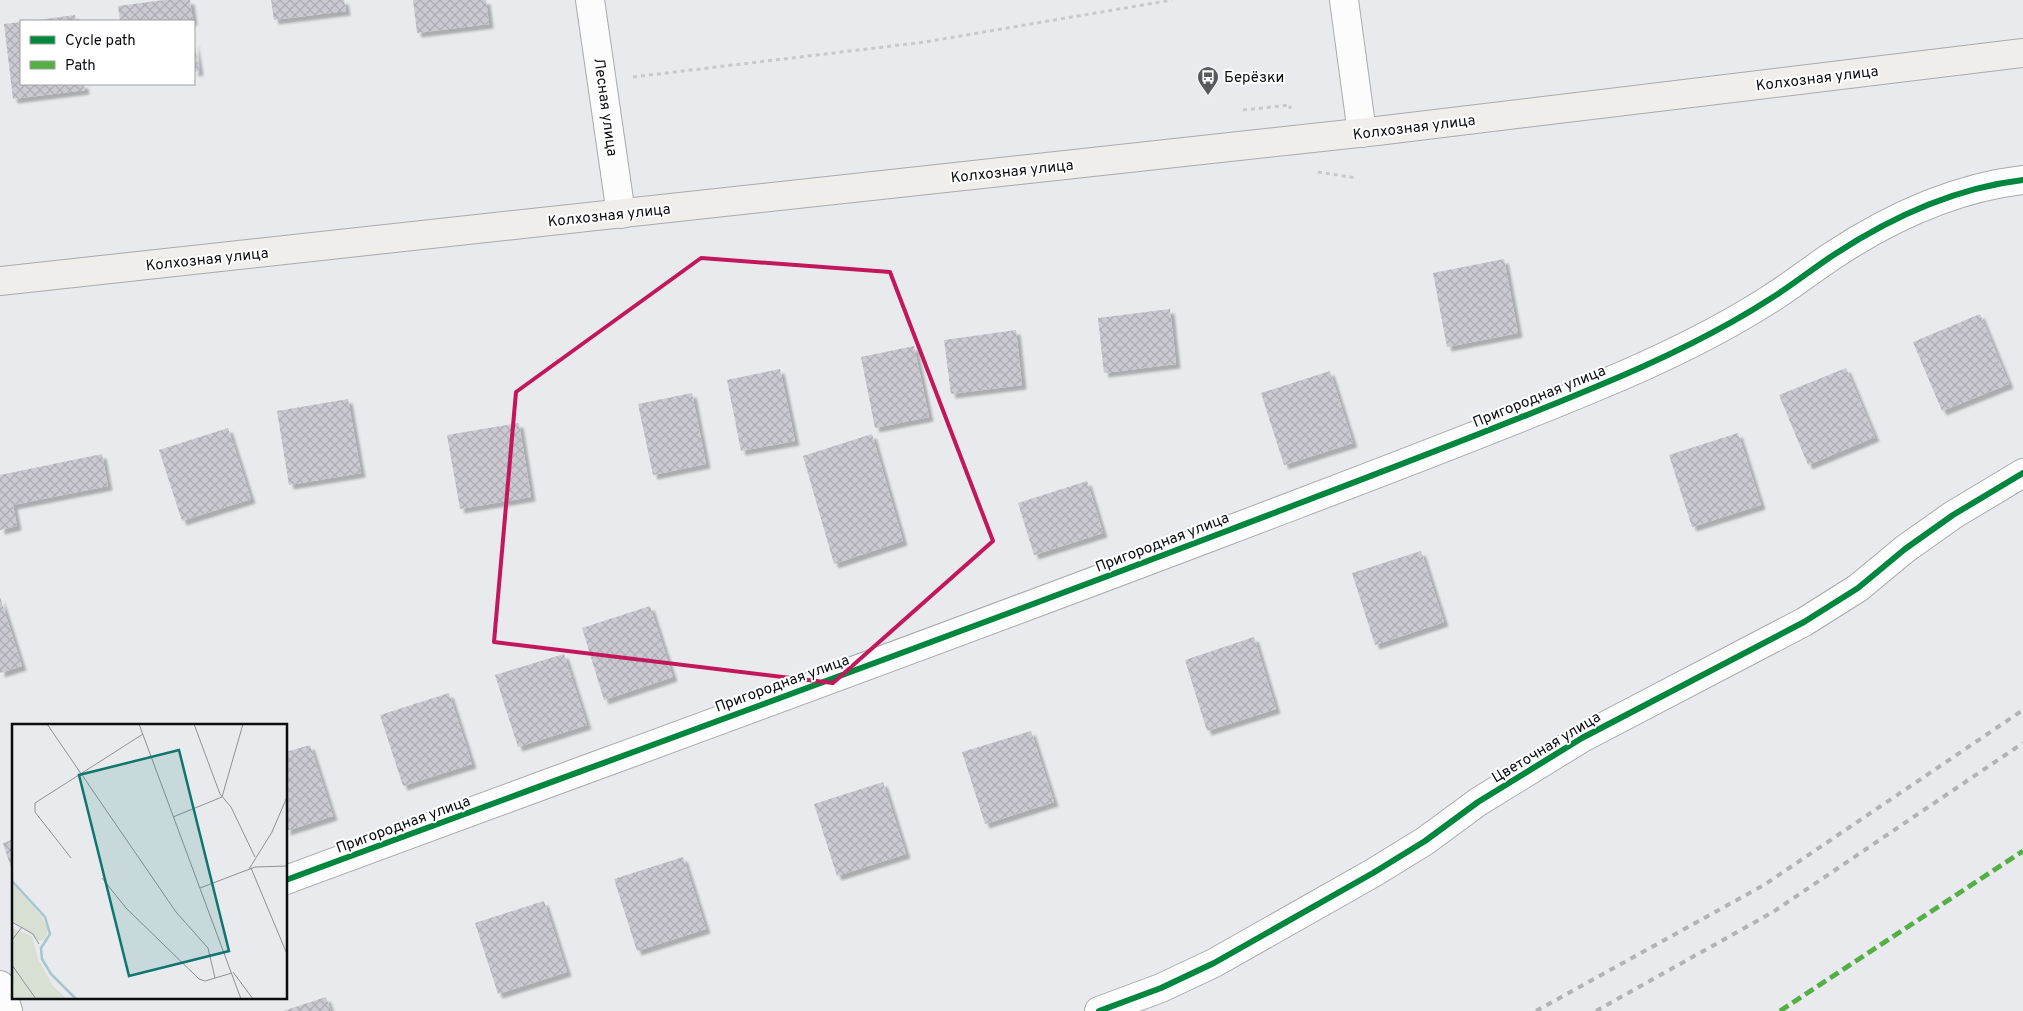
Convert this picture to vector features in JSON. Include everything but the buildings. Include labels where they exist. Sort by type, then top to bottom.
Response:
[{"type":"main road","name":"Колхозная улица","points":[[0,281],[1362,133],[2023,53]]},
{"type":"street","name":"Лесная улица","points":[[590,0],[621,214]]},
{"type":"street","points":[[1344,0],[1362,133]]},
{"type":"street","name":"Пригородная улица","points":[[288,879],[1115,573],[1528,415],[1607,382],[1720,329],[1772,298],[1834,255],[1888,223],[1945,199],[2000,183],[2023,180]]},
{"type":"street","name":"Цветочная улица","points":[[1099,1011],[1160,988],[1214,963],[1365,878],[1425,841],[1478,802],[1582,738],[1804,622],[1858,588],[1906,549],[1953,516],[2023,473]]},
{"type":"street","points":[[8,1011],[0,986],[12,982]]},
{"type":"path","points":[[602,81],[925,42],[1172,0]]},
{"type":"highlighted area","points":[[701,258],[890,272],[993,541],[833,683],[494,642],[516,392]]},
{"type":"railway","points":[[1536,1011],[1764,885],[2023,710]]},
{"type":"railway","points":[[1596,1011],[1773,912],[2023,743]]},
{"type":"marked path","points":[[1780,1011],[2023,851]]},
{"type":"cycle path","points":[[288,879],[873,664],[1409,462],[1547,407],[1639,369],[1683,348],[1749,312],[1786,289],[1853,242],[1899,218],[1923,207],[1972,190],[2023,180]]},
{"type":"cycle path","points":[[1099,1011],[1161,988],[1214,963],[1373,873],[1425,841],[1478,802],[1582,738],[1804,622],[1858,588],[1905,549],[1953,515],[2023,473]]},
{"type":"place","name":"Берёзки","points":[[1208,96]]}]
